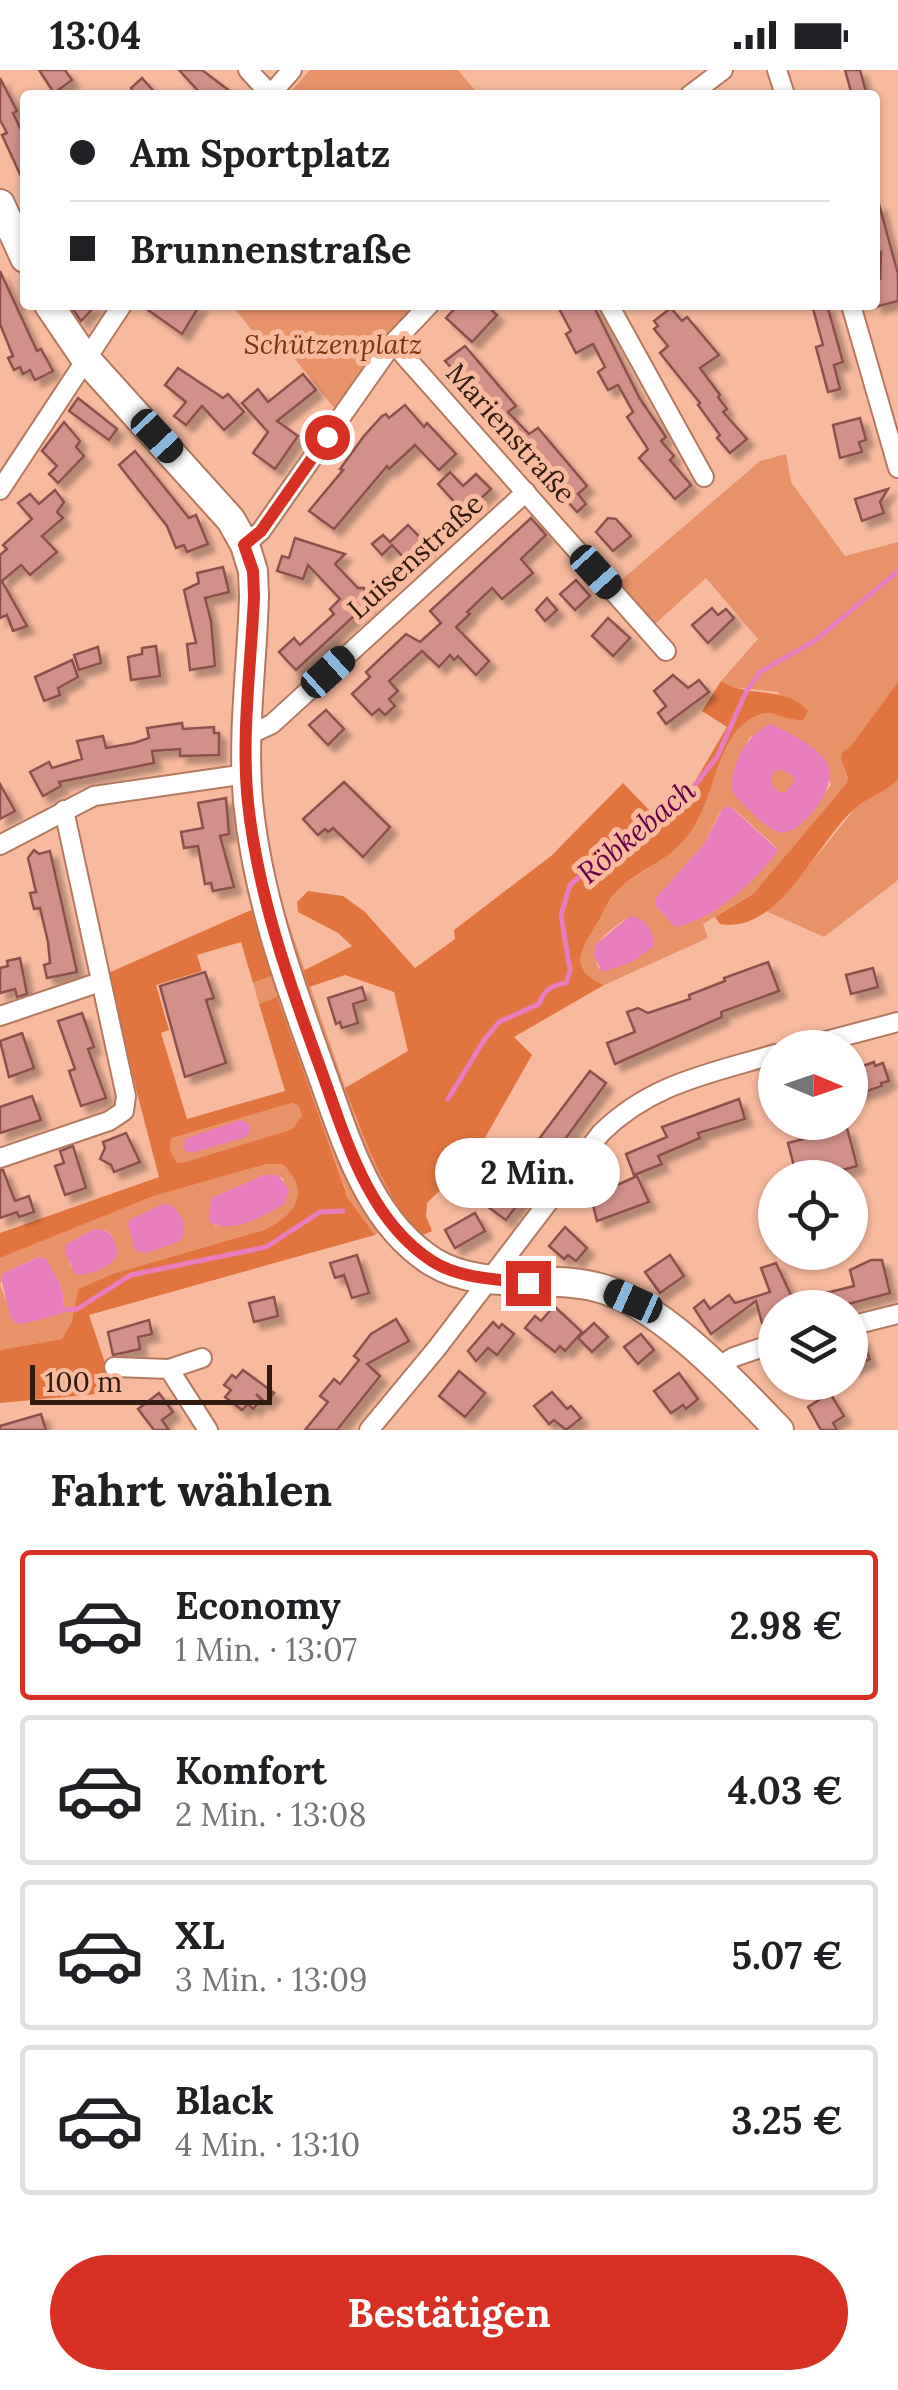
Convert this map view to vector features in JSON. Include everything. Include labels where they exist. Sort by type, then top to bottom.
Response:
[{"type":"street","points":[[248,70],[266,90]]},
{"type":"street","points":[[274,90],[292,70]]},
{"type":"street","points":[[697,90],[724,70]]},
{"type":"street","points":[[0,204],[20,247]]},
{"type":"street","points":[[52,310],[85,358],[206,489],[231,520],[244,545],[253,571],[254,597],[246,774],[261,886],[280,959],[353,1158],[388,1220],[414,1247],[454,1272],[581,1284],[633,1301],[716,1368],[779,1430]]},
{"type":"street","points":[[0,490],[119,310]]},
{"type":"street","points":[[244,545],[261,531],[393,342],[424,310]]},
{"type":"street","points":[[612,310],[704,478]]},
{"type":"street","points":[[852,310],[898,468]]},
{"type":"street","name":"Marienstraße","points":[[393,342],[666,651]]},
{"type":"street","name":"Luisenstraße","points":[[246,730],[257,731],[272,724],[526,492]]},
{"type":"street","points":[[0,845],[94,796],[246,774]]},
{"type":"street","points":[[0,1158],[110,1121],[124,1111],[126,1096],[64,810]]},
{"type":"street","points":[[0,1016],[100,982]]},
{"type":"street","points":[[868,1030],[898,1022]]},
{"type":"street","points":[[370,1430],[601,1133],[622,1112],[673,1085],[758,1059]]},
{"type":"street","points":[[868,1322],[898,1314]]},
{"type":"street","points":[[716,1368],[758,1349]]},
{"type":"street","points":[[114,1366],[169,1369],[202,1358]]},
{"type":"street","points":[[169,1369],[208,1430]]},
{"type":"green space","points":[[310,70],[458,70],[475,90],[292,90]]},
{"type":"green space","name":"Schützenplatz","points":[[236,310],[414,310],[388,338],[335,409],[274,333],[259,340]]},
{"type":"green space","points":[[786,454],[791,482],[845,556],[898,542],[898,682],[850,747],[842,752],[846,784],[753,894],[703,924],[708,938],[604,985],[584,971],[581,954],[612,896],[687,837],[700,815],[728,743],[744,723],[769,713],[794,720],[778,692],[730,687],[721,681],[758,639],[706,578],[655,624],[618,583],[760,461]],"holes":[[[783,730],[820,755],[831,785],[797,827],[731,790],[734,769],[750,737]],[[732,807],[777,848],[776,854],[714,911],[699,919],[672,921],[655,905],[655,899],[705,843],[720,811]],[[625,919],[654,942],[599,969],[597,945]]]},
{"type":"green space","points":[[782,769],[794,781],[782,793],[770,781]]},
{"type":"green space","points":[[898,780],[898,880],[824,937],[766,911],[791,888],[857,806]]},
{"type":"green space","points":[[280,898],[357,1122],[401,1215],[375,1235],[349,1199],[277,998],[259,1004],[253,983],[271,976],[251,910]]},
{"type":"green space","points":[[292,1103],[298,1105],[302,1115],[294,1129],[185,1162],[177,1163],[172,1153],[172,1138]]},
{"type":"green space","points":[[267,1164],[282,1164],[291,1174],[298,1193],[284,1218],[264,1230],[112,1274],[78,1289],[72,1321],[62,1339],[0,1350],[0,1285],[0,1258],[154,1196]],"holes":[[[264,1175],[278,1175],[284,1180],[252,1221],[215,1226],[211,1198]],[[95,1229],[107,1231],[113,1237],[70,1267],[66,1244]],[[38,1257],[46,1259],[62,1293],[61,1314],[15,1323],[0,1285],[5,1272]]]},
{"type":"shaded area","points":[[721,681],[788,697],[808,711],[803,720],[769,713],[746,722],[722,757],[692,830],[675,850],[631,879],[611,898],[581,955],[584,971],[604,985],[514,1037],[532,1055],[474,1157],[427,1203],[426,1216],[432,1231],[418,1237],[386,1185],[345,1088],[408,1051],[394,992],[345,975],[309,987],[303,971],[352,946],[338,933],[298,912],[297,902],[308,891],[343,896],[364,911],[415,968],[455,939],[454,930],[551,856],[623,783],[653,814],[694,783],[727,727],[702,711]]},
{"type":"shaded area","points":[[898,682],[898,780],[843,820],[797,881],[762,915],[742,923],[720,924],[715,917],[753,894],[846,784],[842,752],[850,747]]},
{"type":"shaded area","points":[[771,724],[795,736],[818,752],[828,765],[830,774],[823,798],[806,820],[787,832],[766,825],[731,790],[742,751]],"holes":[[[780,769],[792,775],[794,782],[786,792],[779,792],[771,784],[773,773]]]},
{"type":"shaded area","points":[[726,807],[731,807],[777,849],[776,854],[744,888],[718,908],[675,927],[655,905],[655,899],[705,843]]},
{"type":"shaded area","points":[[251,910],[271,976],[253,983],[241,942],[197,955],[202,971],[156,985],[169,1030],[161,1033],[187,1119],[285,1091],[259,1004],[277,997],[348,1198],[375,1235],[89,1315],[111,1381],[108,1393],[0,1403],[0,1350],[62,1339],[72,1321],[78,1289],[112,1274],[264,1230],[284,1218],[296,1202],[298,1193],[291,1174],[282,1164],[267,1164],[154,1196],[0,1258],[0,1233],[159,1177],[106,974]],"holes":[[[292,1103],[298,1105],[302,1115],[293,1129],[185,1162],[177,1163],[172,1153],[172,1138]]]},
{"type":"shaded area","points":[[630,916],[648,927],[653,947],[632,962],[602,972],[594,955],[595,945]]},
{"type":"shaded area","points":[[241,1120],[249,1124],[246,1137],[191,1153],[184,1150],[187,1138]]},
{"type":"shaded area","points":[[264,1175],[278,1175],[289,1190],[284,1204],[237,1225],[209,1222],[211,1198]]},
{"type":"shaded area","points":[[163,1204],[171,1205],[182,1218],[184,1231],[180,1241],[147,1253],[135,1251],[128,1224]]},
{"type":"shaded area","points":[[95,1229],[112,1237],[117,1256],[98,1271],[75,1274],[65,1252],[66,1244]]},
{"type":"shaded area","points":[[39,1257],[46,1259],[60,1286],[61,1314],[15,1323],[1,1278],[5,1272]]},
{"type":"building","points":[[39,70],[65,70],[72,80],[52,90]]},
{"type":"building","points":[[179,70],[202,70],[228,90],[197,90]]},
{"type":"building","points":[[845,70],[860,70],[866,90],[851,90]]},
{"type":"building","points":[[0,78],[17,111],[13,113],[20,128],[20,174],[2,135],[7,133],[0,120]]},
{"type":"building","points":[[142,78],[153,90],[133,90]]},
{"type":"building","points":[[880,208],[898,274],[898,301],[880,306],[880,279]]},
{"type":"building","points":[[0,271],[37,351],[41,349],[53,371],[35,380],[30,370],[23,374],[20,367],[14,370],[8,358],[13,356],[0,324]]},
{"type":"building","points":[[73,310],[91,310],[81,321]]},
{"type":"building","points":[[148,310],[197,310],[182,334]]},
{"type":"building","points":[[453,310],[492,310],[497,315],[472,342],[446,318]]},
{"type":"building","points":[[560,310],[596,310],[640,399],[666,437],[661,441],[674,456],[670,460],[691,485],[675,499],[639,458],[648,449],[627,417],[633,412],[618,385],[608,390],[598,372],[605,367],[593,344],[576,353],[566,334],[571,331]]},
{"type":"building","points":[[668,310],[682,321],[687,317],[719,355],[700,368],[720,395],[727,409],[723,412],[747,439],[730,453],[717,438],[720,435],[700,403],[660,353],[668,346],[654,329],[658,326],[654,321]]},
{"type":"building","points":[[813,310],[828,310],[843,362],[834,365],[840,389],[828,392],[816,347],[823,345]]},
{"type":"building","points":[[465,346],[516,406],[508,412],[529,434],[538,428],[587,486],[578,494],[586,504],[577,512],[552,484],[549,474],[445,361]]},
{"type":"building","points":[[178,368],[223,398],[228,394],[244,412],[224,430],[202,406],[186,425],[174,416],[186,402],[165,385]]},
{"type":"building","points":[[303,374],[316,390],[277,421],[298,436],[275,469],[253,453],[268,432],[242,403],[258,389],[268,402]]},
{"type":"building","points":[[78,398],[117,429],[109,440],[69,411]]},
{"type":"building","points":[[405,405],[456,454],[439,470],[415,445],[389,469],[387,466],[334,529],[309,511],[382,416],[386,414],[389,418]]},
{"type":"building","points":[[860,418],[866,440],[859,442],[862,452],[840,458],[833,425]]},
{"type":"building","points":[[64,422],[80,441],[76,447],[84,456],[58,483],[49,474],[57,466],[42,451]]},
{"type":"building","points":[[135,451],[189,518],[196,515],[208,544],[187,552],[184,545],[176,548],[167,526],[119,465]]},
{"type":"building","points":[[450,472],[463,486],[476,474],[491,489],[468,511],[462,510],[438,484]]},
{"type":"building","points":[[888,489],[880,502],[884,513],[862,521],[855,499]]},
{"type":"building","points":[[55,490],[64,502],[57,512],[63,518],[42,536],[57,552],[30,575],[21,565],[2,581],[27,626],[13,631],[7,615],[0,618],[0,555],[7,549],[3,545],[32,519],[18,503],[30,494],[39,504]]},
{"type":"building","points":[[531,518],[546,535],[521,559],[533,573],[502,599],[492,588],[456,627],[489,661],[476,675],[458,656],[454,660],[450,655],[439,667],[422,651],[389,681],[398,691],[389,699],[395,706],[385,715],[379,709],[372,715],[352,694],[370,677],[366,672],[406,634],[420,642],[441,623],[430,611]]},
{"type":"building","points":[[608,518],[616,519],[631,536],[613,551],[596,532]]},
{"type":"building","points":[[408,525],[429,547],[414,561],[407,554],[403,557],[392,545],[382,555],[372,544],[383,535],[390,542]]},
{"type":"building","points":[[295,538],[345,554],[335,564],[358,588],[364,588],[370,601],[296,670],[279,652],[294,638],[300,645],[334,614],[330,609],[340,599],[308,565],[303,579],[277,571],[282,556],[289,558]]},
{"type":"building","points":[[223,567],[229,592],[205,598],[215,666],[190,670],[187,644],[196,643],[184,590],[199,583],[197,573]]},
{"type":"building","points":[[576,580],[590,596],[575,610],[560,594]]},
{"type":"building","points":[[547,598],[557,610],[545,621],[536,610]]},
{"type":"building","points":[[712,608],[718,615],[726,609],[734,618],[708,643],[692,625]]},
{"type":"building","points":[[608,618],[630,638],[613,656],[592,636]]},
{"type":"building","points":[[156,646],[160,676],[131,680],[128,657],[142,654],[142,648]]},
{"type":"building","points":[[98,647],[101,663],[79,670],[74,655]]},
{"type":"building","points":[[72,660],[78,677],[58,688],[60,695],[44,701],[35,677]]},
{"type":"building","points":[[673,675],[688,688],[699,680],[709,692],[666,724],[658,713],[666,706],[654,691]]},
{"type":"building","points":[[326,710],[344,729],[328,745],[309,725]]},
{"type":"building","points":[[182,723],[183,729],[214,727],[214,733],[219,733],[219,755],[180,756],[180,749],[152,751],[154,763],[59,782],[61,786],[43,796],[30,772],[49,762],[52,768],[82,759],[77,741],[103,736],[106,748],[149,738],[147,728]]},
{"type":"building","points":[[344,782],[390,827],[363,857],[333,828],[318,835],[303,819]]},
{"type":"building","points":[[0,784],[15,811],[0,819]]},
{"type":"building","points":[[226,798],[229,834],[220,836],[234,887],[213,891],[211,883],[205,884],[198,846],[184,848],[181,832],[203,828],[198,803]]},
{"type":"building","points":[[34,850],[39,854],[50,851],[77,972],[47,978],[44,965],[50,963],[48,942],[40,908],[34,909],[30,893],[36,892],[28,858]]},
{"type":"building","points":[[20,958],[27,994],[17,997],[15,989],[0,993],[0,968],[8,966],[7,961]]},
{"type":"building","points":[[768,962],[779,991],[721,1012],[722,1017],[615,1064],[607,1043],[635,1032],[627,1012],[638,1008],[648,1013],[690,999],[689,995],[725,981],[724,978]]},
{"type":"building","points":[[873,968],[878,987],[851,994],[846,975]]},
{"type":"building","points":[[205,972],[214,998],[206,1000],[226,1063],[185,1077],[160,986]]},
{"type":"building","points":[[362,987],[366,1000],[353,1004],[358,1023],[342,1028],[340,1022],[336,1024],[328,998]]},
{"type":"building","points":[[82,1013],[94,1047],[88,1049],[106,1098],[81,1106],[69,1071],[75,1069],[58,1021]]},
{"type":"building","points":[[22,1033],[34,1068],[9,1077],[0,1041]]},
{"type":"building","points":[[883,1063],[889,1081],[868,1091],[868,1064]]},
{"type":"building","points":[[590,1071],[606,1083],[506,1220],[488,1207]]},
{"type":"building","points":[[32,1096],[41,1120],[0,1133],[0,1107]]},
{"type":"building","points":[[739,1099],[745,1119],[698,1133],[700,1138],[658,1156],[662,1164],[634,1175],[626,1154],[667,1137],[662,1127]]},
{"type":"building","points":[[126,1133],[140,1162],[114,1172],[111,1165],[100,1159],[105,1148],[103,1142]]},
{"type":"building","points":[[850,1140],[855,1160],[792,1160],[788,1143]]},
{"type":"building","points":[[73,1146],[86,1188],[65,1195],[55,1166],[64,1163],[60,1151]]},
{"type":"building","points":[[0,1170],[15,1201],[29,1196],[34,1212],[0,1218]]},
{"type":"building","points":[[637,1176],[649,1202],[597,1221],[591,1197]]},
{"type":"building","points":[[475,1213],[485,1231],[455,1248],[445,1230]]},
{"type":"building","points":[[565,1227],[587,1248],[576,1261],[568,1255],[564,1259],[549,1246]]},
{"type":"building","points":[[357,1255],[369,1293],[352,1298],[344,1275],[335,1278],[330,1263]]},
{"type":"building","points":[[670,1255],[684,1276],[660,1293],[645,1272]]},
{"type":"building","points":[[882,1260],[890,1293],[868,1299],[868,1290],[838,1290],[854,1286],[850,1270],[868,1270],[868,1261]]},
{"type":"building","points":[[762,1270],[779,1270],[789,1290],[769,1290]]},
{"type":"building","points":[[729,1295],[735,1303],[758,1296],[758,1308],[756,1301],[711,1334],[694,1308],[704,1300],[710,1309]]},
{"type":"building","points":[[274,1297],[278,1316],[254,1322],[249,1303]]},
{"type":"building","points":[[554,1306],[582,1332],[565,1351],[560,1346],[555,1352],[525,1328],[535,1316],[541,1321]]},
{"type":"building","points":[[396,1319],[409,1341],[367,1364],[380,1376],[337,1430],[305,1430],[328,1402],[320,1396],[334,1379],[340,1384],[359,1360],[354,1356],[371,1334]]},
{"type":"building","points":[[149,1320],[152,1334],[138,1337],[140,1349],[113,1355],[108,1332]]},
{"type":"building","points":[[493,1322],[514,1334],[497,1355],[488,1348],[476,1361],[468,1351]]},
{"type":"building","points":[[594,1323],[608,1337],[592,1352],[578,1338]]},
{"type":"building","points":[[641,1334],[654,1350],[638,1364],[624,1347]]},
{"type":"building","points":[[243,1370],[274,1393],[266,1403],[256,1394],[261,1400],[253,1409],[248,1404],[242,1410],[225,1397],[231,1390],[224,1385]]},
{"type":"building","points":[[459,1371],[485,1393],[465,1417],[439,1396]]},
{"type":"building","points":[[679,1373],[698,1399],[686,1409],[683,1405],[671,1413],[654,1391]]},
{"type":"building","points":[[552,1392],[581,1418],[566,1430],[554,1420],[549,1424],[534,1406]]},
{"type":"building","points":[[159,1393],[173,1412],[162,1420],[169,1430],[154,1430],[138,1409]]},
{"type":"building","points":[[819,1400],[834,1400],[844,1416],[833,1423],[837,1430],[821,1430],[808,1407]]},
{"type":"building","points":[[41,1414],[46,1430],[0,1430],[0,1426]]},
{"type":"waterway","name":"Röbkebach","points":[[448,1099],[499,1022],[539,1004],[549,989],[566,983],[570,971],[561,915],[570,885],[595,863],[635,839],[659,812],[695,785],[717,757],[746,692],[760,672],[816,640],[898,571]]},
{"type":"waterway","name":"Röbkebach","points":[[63,1310],[77,1309],[131,1275],[266,1247],[320,1212],[343,1211]]},
{"type":"route","points":[[327,437],[261,531],[244,545],[253,571],[254,597],[246,774],[261,886],[280,959],[353,1158],[388,1220],[434,1262],[452,1270],[528,1283]]}]
